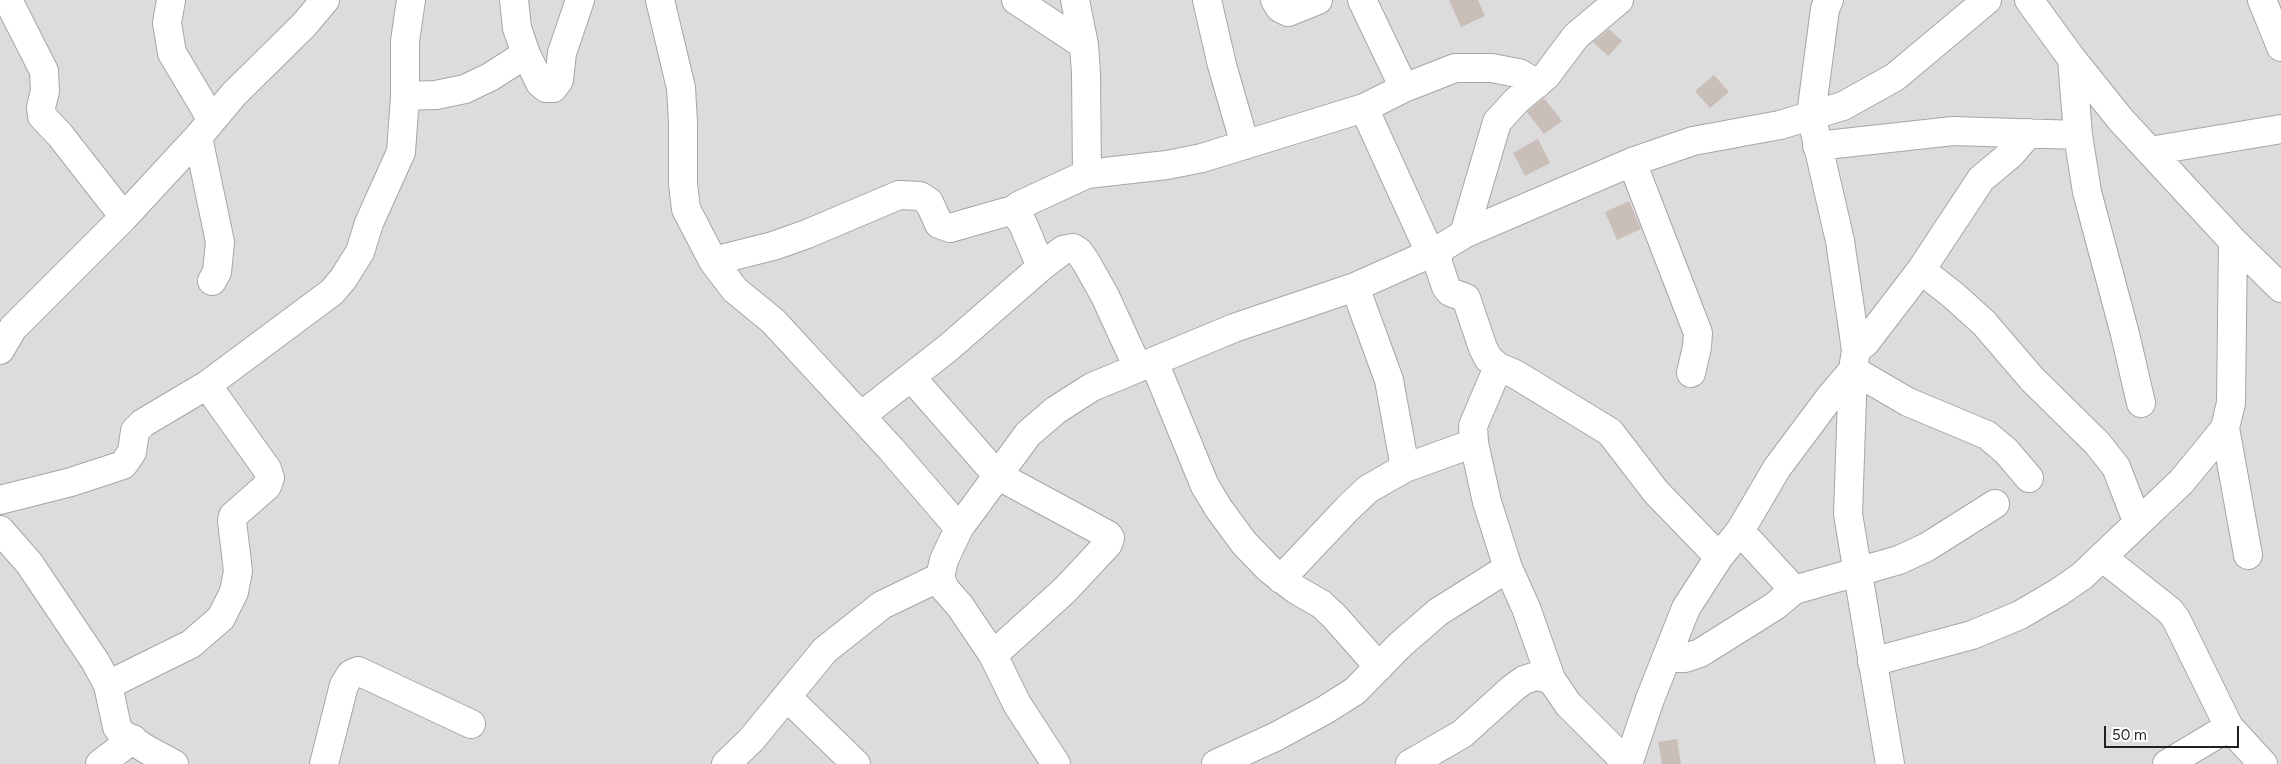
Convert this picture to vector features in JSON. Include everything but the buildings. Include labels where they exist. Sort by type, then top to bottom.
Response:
[{"type":"street","points":[[8,0],[44,71],[42,116],[60,135],[124,217]]},
{"type":"street","points":[[171,0],[167,23],[172,53],[205,129],[220,242],[216,272],[212,281]]},
{"type":"street","points":[[0,350],[13,328],[124,217],[205,129],[234,94],[304,25],[325,0]]},
{"type":"street","points":[[0,500],[71,482],[123,465],[132,452],[135,431],[143,423],[207,385],[332,292],[343,279],[360,252],[369,223],[400,152],[405,96],[405,41],[411,0]]},
{"type":"street","points":[[514,0],[517,28],[526,54],[540,83],[546,88],[556,86],[562,53],[580,0]]},
{"type":"street","points":[[660,0],[680,88],[683,122],[683,184],[686,209],[713,261],[735,290],[773,321],[861,416],[958,528]]},
{"type":"street","points":[[1016,0],[1084,46]]},
{"type":"street","points":[[1207,0],[1222,66],[1245,145]]},
{"type":"street","points":[[1275,0],[1280,8],[1288,12],[1318,0]]},
{"type":"street","points":[[1362,0],[1404,88]]},
{"type":"street","points":[[1828,0],[1825,9],[1811,115],[1840,241],[1854,360],[1848,514],[1890,764]]},
{"type":"street","points":[[1055,764],[1017,704],[993,655],[960,606],[944,590],[940,577],[944,560],[958,528],[1028,434],[1056,410],[1092,388],[1234,328],[1355,287],[1434,251],[1464,234],[1632,162],[1694,142],[1780,125],[1843,106],[1895,77],[1987,0]]},
{"type":"street","points":[[2029,0],[2072,59],[2150,151],[2233,241],[2281,288]]},
{"type":"street","points":[[2262,0],[2281,47]]},
{"type":"street","points":[[1083,2],[1087,174]]},
{"type":"street","points":[[1464,234],[1497,122],[1516,101],[1551,70],[1576,36],[1604,4]]},
{"type":"street","points":[[405,96],[436,94],[465,89],[490,77],[526,54]]},
{"type":"street","points":[[2072,59],[2078,135],[2087,192],[2125,334],[2141,403]]},
{"type":"street","points":[[713,261],[773,246],[807,234],[899,195],[920,196],[930,202],[939,224],[950,228],[1014,210],[1034,198],[1087,174],[1202,158],[1364,108],[1404,88],[1456,68],[1492,68],[1520,73],[1536,84]]},
{"type":"street","points":[[1364,108],[1434,251],[1446,288],[1450,292],[1466,298],[1488,358],[1498,367],[1515,374],[1610,432],[1656,492],[1719,556]]},
{"type":"street","points":[[2150,151],[2281,129]]},
{"type":"street","points":[[1818,146],[1953,131],[2078,135]]},
{"type":"street","points":[[1498,367],[1473,426],[1474,443],[1487,502],[1508,568],[1526,608],[1551,679],[1568,704],[1628,764],[1686,608],[1719,556],[1740,531],[1777,468],[1921,270],[1980,179],[2011,154],[2029,133]]},
{"type":"street","points":[[1632,162],[1698,333],[1691,373]]},
{"type":"street","points":[[1014,210],[1023,224],[1041,266]]},
{"type":"street","points":[[2233,241],[2231,403],[2225,428],[2248,555]]},
{"type":"street","points":[[861,416],[1012,294],[1041,266],[1063,250],[1073,248],[1079,252],[1146,365],[1205,486],[1219,509],[1244,543],[1269,569],[1281,579],[1321,604],[1379,667]]},
{"type":"street","points":[[1921,270],[1954,295],[1984,323],[2032,379],[2097,443],[2116,467],[2137,521]]},
{"type":"street","points":[[1355,287],[1390,380],[1405,468]]},
{"type":"street","points":[[1854,360],[1908,402],[1987,435],[2030,478]]},
{"type":"street","points":[[912,376],[997,475],[1108,535],[1110,538],[1108,544],[1065,590],[993,655]]},
{"type":"street","points":[[108,685],[191,644],[221,618],[234,592],[238,571],[233,516],[267,486],[270,478],[267,469],[207,385]]},
{"type":"street","points":[[1872,662],[1972,635],[2020,615],[2067,586],[2102,557],[2137,521],[2181,482],[2225,428]]},
{"type":"street","points":[[1281,579],[1368,489],[1405,468],[1474,443]]},
{"type":"street","points":[[1666,658],[1684,658],[1700,653],[1775,606],[1794,590],[1899,560],[1927,547],[1995,504]]},
{"type":"street","points":[[0,530],[29,564],[81,639],[108,685],[117,727],[121,733],[174,764]]},
{"type":"street","points":[[1740,531],[1794,590]]},
{"type":"street","points":[[2102,557],[2170,611],[2176,619],[2229,727],[2268,759]]},
{"type":"street","points":[[1209,764],[1216,764],[1275,737],[1325,710],[1355,691],[1420,626],[1438,612],[1508,568]]},
{"type":"street","points":[[726,764],[751,740],[825,650],[882,605],[940,577]]},
{"type":"street","points":[[324,764],[344,684],[351,674],[358,671],[471,724]]},
{"type":"street","points":[[1410,764],[1462,734],[1524,680],[1536,676],[1551,679]]},
{"type":"street","points":[[787,697],[856,764]]},
{"type":"street","points":[[2167,764],[2229,727]]},
{"type":"street","points":[[100,764],[133,739]]},
{"type":"shaded area","points":[[0,0],[2281,0],[2281,764],[0,764]]}]
